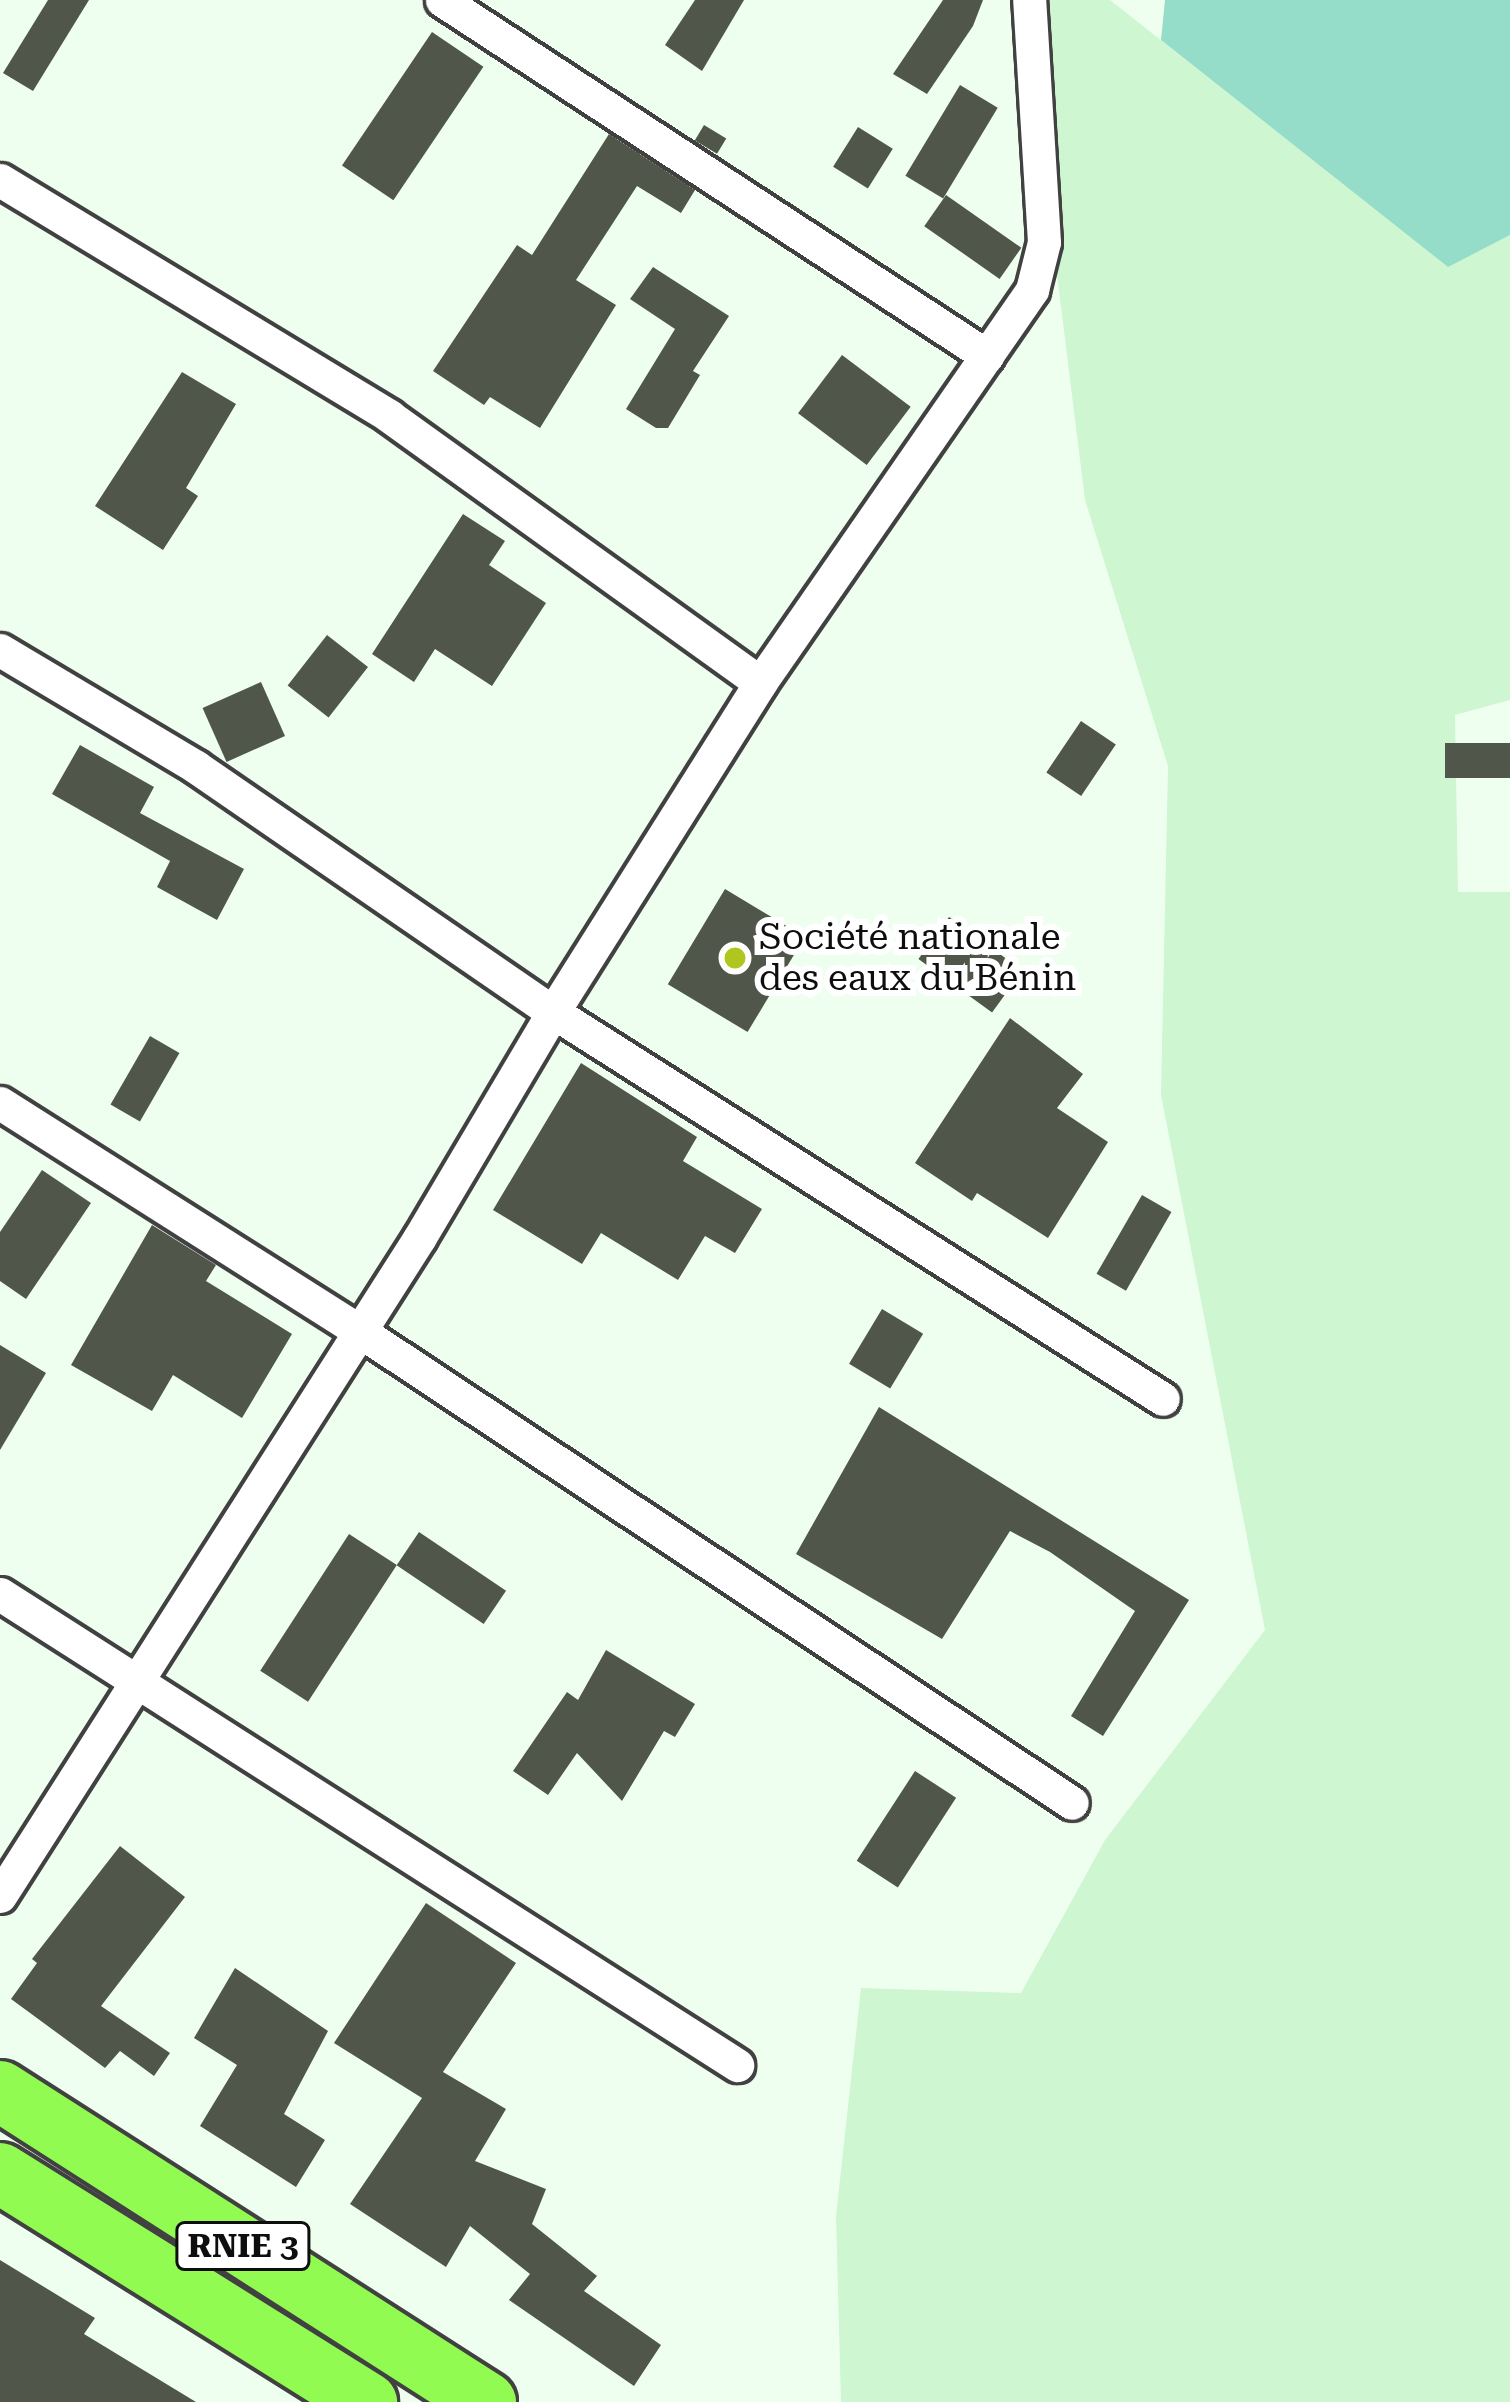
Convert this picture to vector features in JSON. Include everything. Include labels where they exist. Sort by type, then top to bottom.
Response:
[{"type":"highway","name":"RNIE 3","points":[[0,2091],[486,2402]]},
{"type":"highway","name":"RNIE 3","points":[[0,2173],[367,2402]]},
{"type":"street","points":[[442,0],[987,356]]},
{"type":"street","points":[[0,1896],[420,1237],[553,1012],[760,683],[1032,290],[1044,242],[1029,0]]},
{"type":"street","points":[[0,180],[389,416],[760,683]]},
{"type":"street","points":[[0,650],[196,767],[553,1012],[1163,1399]]},
{"type":"street","points":[[0,1103],[358,1330],[1072,1803]]},
{"type":"street","points":[[0,1594],[737,2065]]},
{"type":"green space","points":[[1023,0],[1110,0],[1447,266],[1510,235],[1510,700],[1455,715],[1458,892],[1510,892],[1510,2402],[841,2402],[836,2216],[861,1988],[1021,1993],[1105,1840],[1265,1630],[1161,1095],[1168,766],[1085,500]]},
{"type":"shaded area","points":[[1165,0],[1510,0],[1510,235],[1448,267],[1161,40]]},
{"type":"building","points":[[48,0],[89,0],[33,91],[3,73]]},
{"type":"building","points":[[695,0],[744,0],[702,71],[665,45]]},
{"type":"building","points":[[943,0],[983,0],[973,26],[927,94],[893,74]]},
{"type":"building","points":[[432,32],[483,67],[393,200],[342,165]]},
{"type":"building","points":[[960,85],[998,108],[943,199],[905,176]]},
{"type":"building","points":[[704,125],[726,138],[717,154],[695,140]]},
{"type":"building","points":[[858,127],[893,149],[868,189],[833,167]]},
{"type":"building","points":[[609,134],[695,190],[681,213],[637,186],[576,280],[616,305],[540,428],[490,397],[484,405],[433,371],[517,245],[532,255]]},
{"type":"building","points":[[946,195],[1021,248],[1000,279],[924,226]]},
{"type":"building","points":[[653,267],[729,316],[693,371],[700,375],[668,428],[656,428],[626,409],[675,329],[630,299]]},
{"type":"building","points":[[842,355],[911,407],[867,465],[798,413]]},
{"type":"building","points":[[182,372],[236,404],[186,488],[198,496],[163,550],[95,506]]},
{"type":"building","points":[[463,514],[505,541],[489,565],[546,603],[492,686],[435,649],[414,682],[372,654]]},
{"type":"building","points":[[327,635],[368,667],[329,717],[288,685]]},
{"type":"building","points":[[261,682],[285,736],[227,762],[203,708]]},
{"type":"building","points":[[1081,721],[1116,744],[1081,796],[1046,772]]},
{"type":"building","points":[[1445,743],[1510,743],[1510,778],[1445,778]]},
{"type":"building","points":[[80,745],[154,787],[140,813],[244,869],[217,920],[157,887],[170,861],[52,794]]},
{"type":"building","points":[[725,889],[805,937],[748,1032],[668,984]]},
{"type":"building","points":[[949,917],[1023,970],[992,1013],[918,959]]},
{"type":"building","points":[[1010,1018],[1083,1074],[1057,1108],[1108,1142],[1048,1238],[977,1193],[972,1201],[915,1163]]},
{"type":"building","points":[[150,1036],[179,1053],[140,1121],[110,1104]]},
{"type":"building","points":[[581,1063],[697,1137],[683,1161],[762,1209],[735,1253],[705,1236],[678,1280],[601,1233],[582,1264],[493,1210]]},
{"type":"building","points":[[42,1170],[91,1203],[26,1299],[0,1281],[0,1232]]},
{"type":"building","points":[[1142,1195],[1171,1212],[1126,1291],[1096,1274]]},
{"type":"building","points":[[152,1225],[216,1265],[206,1281],[292,1334],[242,1418],[173,1375],[152,1411],[71,1365]]},
{"type":"building","points":[[882,1309],[923,1334],[890,1389],[849,1364]]},
{"type":"building","points":[[0,1345],[46,1373],[0,1450]]},
{"type":"building","points":[[879,1407],[1189,1600],[1103,1736],[1071,1716],[1135,1611],[1050,1552],[1010,1531],[942,1639],[796,1554]]},
{"type":"building","points":[[419,1532],[506,1591],[484,1624],[397,1565]]},
{"type":"building","points":[[349,1534],[397,1565],[308,1702],[260,1671]]},
{"type":"building","points":[[606,1650],[695,1704],[675,1737],[664,1731],[622,1801],[577,1753],[548,1795],[513,1771],[567,1692],[578,1700]]},
{"type":"building","points":[[915,1771],[956,1798],[898,1887],[857,1861]]},
{"type":"building","points":[[120,1846],[185,1897],[101,2006],[170,2053],[154,2076],[120,2051],[105,2068],[11,1999],[37,1963],[32,1959]]},
{"type":"building","points":[[426,1903],[516,1963],[443,2072],[506,2109],[475,2161],[546,2189],[532,2224],[597,2276],[584,2291],[661,2345],[634,2386],[509,2300],[530,2274],[470,2226],[446,2267],[350,2204],[422,2098],[334,2043]]},
{"type":"building","points":[[235,1968],[328,2031],[284,2114],[325,2140],[296,2187],[200,2126],[237,2065],[194,2038]]},
{"type":"building","points":[[0,2260],[95,2318],[84,2334],[196,2402],[0,2402]]},
{"type":"place","name":"Société nationale des eaux du Bénin","points":[[735,958]]}]
